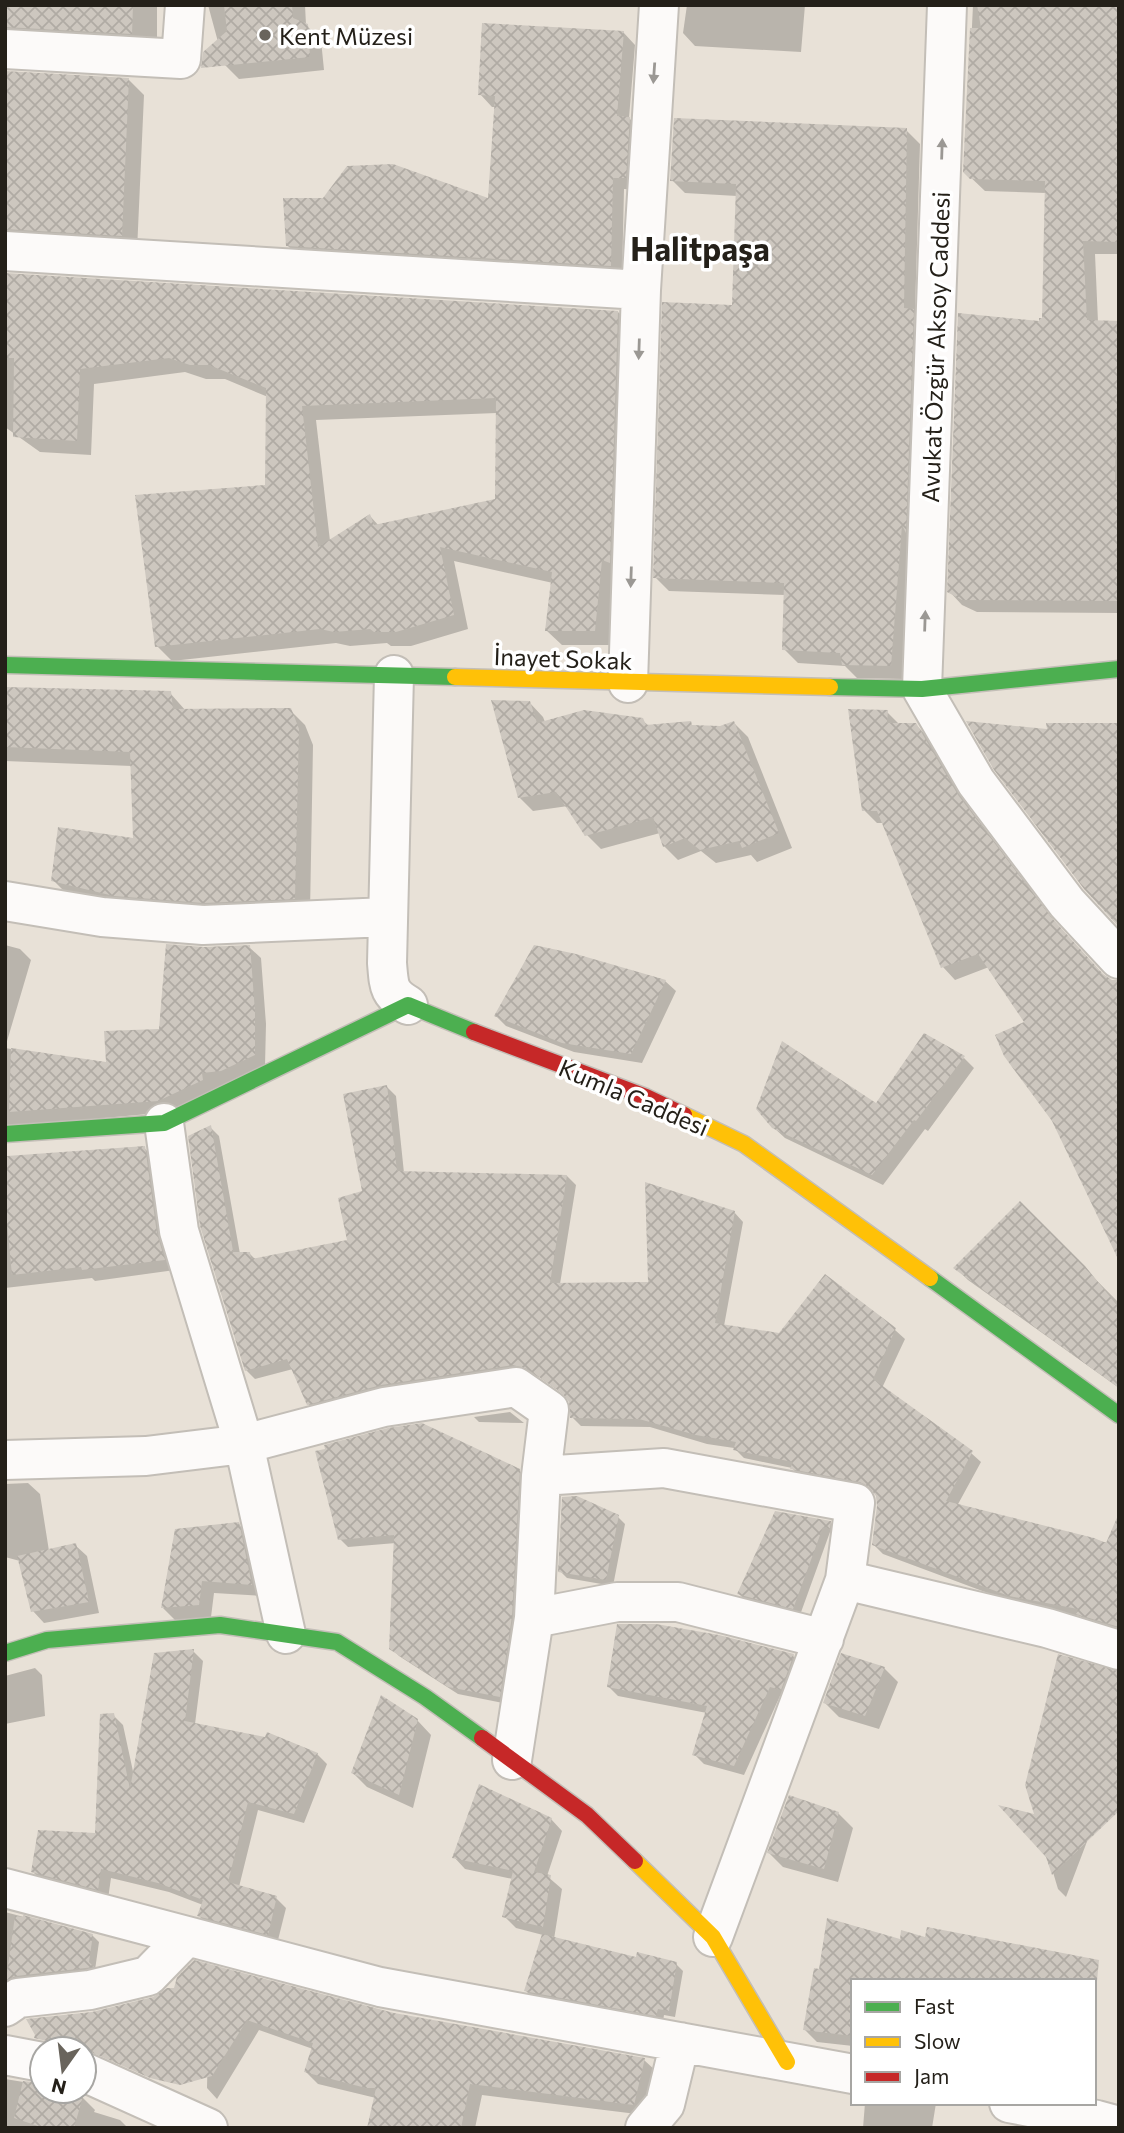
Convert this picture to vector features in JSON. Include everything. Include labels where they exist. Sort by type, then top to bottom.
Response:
[{"type":"street","points":[[5,49],[181,59],[185,5]]},
{"type":"street","points":[[628,683],[641,290],[659,5]]},
{"type":"street","name":"Avukat Özgür Aksoy Caddesi","points":[[922,689],[947,5]]},
{"type":"street","points":[[5,251],[641,290]]},
{"type":"street","name":"İnayet Sokak","points":[[5,665],[922,689],[1119,669]]},
{"type":"street","points":[[394,675],[387,916],[389,988],[397,998],[408,1005]]},
{"type":"street","points":[[922,689],[976,782],[1068,903],[1119,959]]},
{"type":"street","points":[[5,901],[102,917],[202,925],[387,916]]},
{"type":"street","points":[[5,1134],[164,1122],[408,1005]]},
{"type":"street","name":"Kumla Caddesi","points":[[408,1005],[521,1051],[646,1097],[744,1144],[1119,1415]]},
{"type":"street","points":[[164,1122],[179,1231],[244,1444],[286,1634]]},
{"type":"street","points":[[5,1460],[146,1455],[244,1444],[384,1407],[516,1387],[549,1410],[541,1476],[534,1618],[512,1760]]},
{"type":"street","points":[[541,1476],[664,1468],[855,1503],[845,1580],[713,1937]]},
{"type":"street","points":[[845,1580],[1047,1628],[1119,1650]]},
{"type":"street","points":[[534,1618],[617,1602],[678,1602],[824,1639]]},
{"type":"street","points":[[5,1653],[47,1640],[220,1625],[337,1642],[425,1697],[587,1815],[713,1937],[787,2062]]},
{"type":"street","points":[[5,1888],[380,1987],[851,2074]]},
{"type":"street","points":[[5,2007],[18,1998],[90,1990],[148,1976],[187,1936]]},
{"type":"street","points":[[645,2128],[665,2104],[680,2042]]},
{"type":"street","points":[[5,2055],[28,2059]]},
{"type":"street","points":[[98,2078],[208,2128]]},
{"type":"street","points":[[1019,2105],[1119,2126]]},
{"type":"building","points":[[5,5],[133,5],[132,34],[5,27]]},
{"type":"building","name":"Kent Müzesi","points":[[224,5],[292,5],[293,18],[308,24],[310,57],[201,68],[203,52],[227,31]]},
{"type":"building","points":[[977,5],[1119,5],[1119,242],[1083,241],[1087,320],[1119,321],[1115,480],[1119,483],[1119,601],[962,600],[947,592],[958,313],[1039,321],[1039,318],[1042,318],[1045,181],[970,179],[963,172],[970,28],[981,28]]},
{"type":"building","points":[[482,23],[624,31],[617,116],[630,117],[626,178],[613,178],[611,266],[286,246],[283,198],[323,198],[347,166],[393,164],[488,198],[495,96],[478,95]]},
{"type":"building","points":[[5,71],[129,78],[122,236],[5,229]]},
{"type":"building","points":[[674,118],[907,128],[904,308],[914,309],[906,533],[902,525],[891,666],[842,665],[840,653],[782,650],[784,583],[653,578],[662,302],[732,305],[736,184],[670,181]]},
{"type":"building","points":[[5,273],[618,311],[610,563],[602,560],[595,631],[545,631],[552,572],[440,547],[454,615],[396,632],[374,632],[370,629],[334,632],[320,629],[155,647],[135,495],[265,485],[266,388],[209,365],[190,365],[169,358],[80,369],[77,441],[13,437],[14,358],[5,358]],"holes":[[[496,398],[495,499],[374,525],[370,514],[318,547],[302,406]]]},
{"type":"building","points":[[5,687],[171,691],[173,709],[291,708],[299,729],[295,899],[203,903],[114,896],[51,881],[58,827],[133,838],[130,752],[5,747]]},
{"type":"building","points":[[491,700],[530,701],[537,723],[584,710],[643,718],[646,725],[691,721],[692,725],[720,726],[734,721],[779,833],[742,848],[739,841],[700,850],[685,838],[663,847],[653,817],[585,836],[556,792],[518,798]]},
{"type":"building","points":[[848,709],[888,710],[887,723],[916,723],[958,795],[1050,916],[1103,974],[1112,980],[1119,980],[1119,1261],[1052,1121],[1004,1056],[995,1035],[1024,1022],[978,954],[941,968],[877,811],[862,811]]},
{"type":"building","points":[[966,721],[1047,729],[1046,723],[1119,723],[1119,927],[1084,889],[994,770]]},
{"type":"building","points":[[166,944],[204,947],[250,945],[255,1055],[221,1071],[202,1073],[203,1080],[158,1101],[9,1112],[11,1048],[106,1062],[104,1031],[159,1029]]},
{"type":"building","points":[[534,945],[666,980],[631,1054],[562,1043],[494,1016]]},
{"type":"building","points":[[924,1033],[965,1056],[872,1175],[772,1128],[756,1109],[782,1041],[876,1103]]},
{"type":"building","points":[[387,1085],[397,1171],[567,1175],[550,1283],[648,1282],[645,1182],[735,1211],[715,1323],[779,1333],[825,1274],[896,1328],[873,1379],[973,1451],[946,1501],[1106,1543],[1119,1513],[1119,1627],[1076,1614],[1078,1609],[1009,1596],[872,1545],[876,1496],[869,1487],[860,1482],[790,1469],[793,1462],[733,1450],[736,1442],[696,1435],[639,1419],[570,1418],[569,1402],[562,1393],[528,1369],[513,1365],[381,1385],[307,1405],[287,1359],[245,1371],[200,1226],[188,1136],[211,1125],[233,1251],[226,1252],[250,1252],[251,1259],[347,1240],[338,1198],[362,1191],[343,1094]]},
{"type":"building","points":[[145,1146],[157,1234],[165,1260],[12,1275],[5,1202],[7,1156]]},
{"type":"building","points":[[1020,1201],[1085,1266],[1119,1308],[1119,1388],[953,1268]]},
{"type":"building","points":[[422,1423],[520,1469],[512,1616],[500,1697],[448,1687],[389,1649],[394,1535],[338,1540],[315,1451],[325,1449],[324,1445],[388,1428]]},
{"type":"building","points":[[577,1496],[619,1515],[606,1580],[558,1572],[562,1497]]},
{"type":"building","points":[[775,1511],[831,1521],[830,1529],[823,1527],[793,1609],[737,1594]]},
{"type":"building","points":[[239,1522],[252,1585],[202,1581],[199,1605],[161,1608],[175,1529]]},
{"type":"building","points":[[76,1543],[89,1602],[31,1612],[17,1556]]},
{"type":"building","points":[[617,1624],[656,1624],[719,1635],[794,1654],[781,1690],[770,1687],[734,1766],[692,1755],[707,1706],[607,1687]]},
{"type":"building","points":[[194,1649],[185,1721],[265,1737],[267,1732],[318,1753],[294,1814],[248,1802],[228,1882],[277,1896],[268,1935],[197,1916],[203,1900],[158,1883],[101,1869],[98,1890],[31,1872],[38,1830],[95,1833],[100,1714],[114,1713],[130,1789],[154,1653]]},
{"type":"building","points":[[841,1653],[885,1667],[865,1716],[823,1703]]},
{"type":"building","points":[[1058,1654],[1119,1671],[1119,1811],[1052,1875],[1046,1857],[998,1805],[1034,1814],[1025,1785]]},
{"type":"building","points":[[381,1695],[418,1719],[399,1795],[351,1773]]},
{"type":"building","points":[[479,1784],[552,1818],[534,1872],[551,1875],[543,1927],[502,1917],[513,1871],[452,1858]]},
{"type":"building","points":[[789,1795],[839,1812],[824,1869],[767,1853]]},
{"type":"building","points":[[23,1915],[93,1934],[89,1962],[94,1967],[16,1976],[6,1980],[15,1916]]},
{"type":"building","points":[[827,1918],[900,1939],[901,1930],[925,1937],[927,1927],[1099,1960],[1097,1981],[851,1979],[851,2036],[803,2030],[814,1968],[819,1969]]},
{"type":"building","points":[[542,1934],[636,1957],[637,1952],[677,1962],[669,2011],[658,2009],[656,2016],[524,1991]]},
{"type":"building","points":[[194,1960],[394,2013],[645,2058],[634,2105],[470,2084],[461,2128],[367,2128],[376,2088],[366,2088],[304,2072],[313,2043],[247,2020],[212,2076],[180,2085],[150,2078],[98,2055],[98,2035],[35,2035],[26,2019],[92,2012],[153,1997],[167,1988],[174,1988],[177,1977]]},
{"type":"building","points":[[23,2081],[28,2082],[28,2105],[80,2105],[74,2128],[44,2128],[14,2118]]},
{"type":"traffic: fast","points":[[5,665],[455,677]]},
{"type":"traffic: fast","points":[[830,687],[922,689],[1119,669]]},
{"type":"traffic: fast","points":[[5,1134],[164,1123],[408,1005],[474,1032]]},
{"type":"traffic: fast","points":[[930,1278],[1119,1415]]},
{"type":"traffic: fast","points":[[5,1653],[47,1640],[220,1625],[337,1642],[425,1697],[482,1738]]},
{"type":"traffic: slow","points":[[455,677],[830,687]]},
{"type":"traffic: slow","points":[[684,1115],[744,1144],[930,1278]]},
{"type":"traffic: slow","points":[[635,1861],[713,1937],[787,2062]]},
{"type":"traffic: jam","points":[[474,1032],[646,1097],[684,1115]]},
{"type":"traffic: jam","points":[[482,1738],[587,1815],[635,1861]]},
{"type":"place","name":"Kent Müzesi","points":[[265,35]]},
{"type":"district","name":"Halitpaşa","points":[[700,248]]}]
